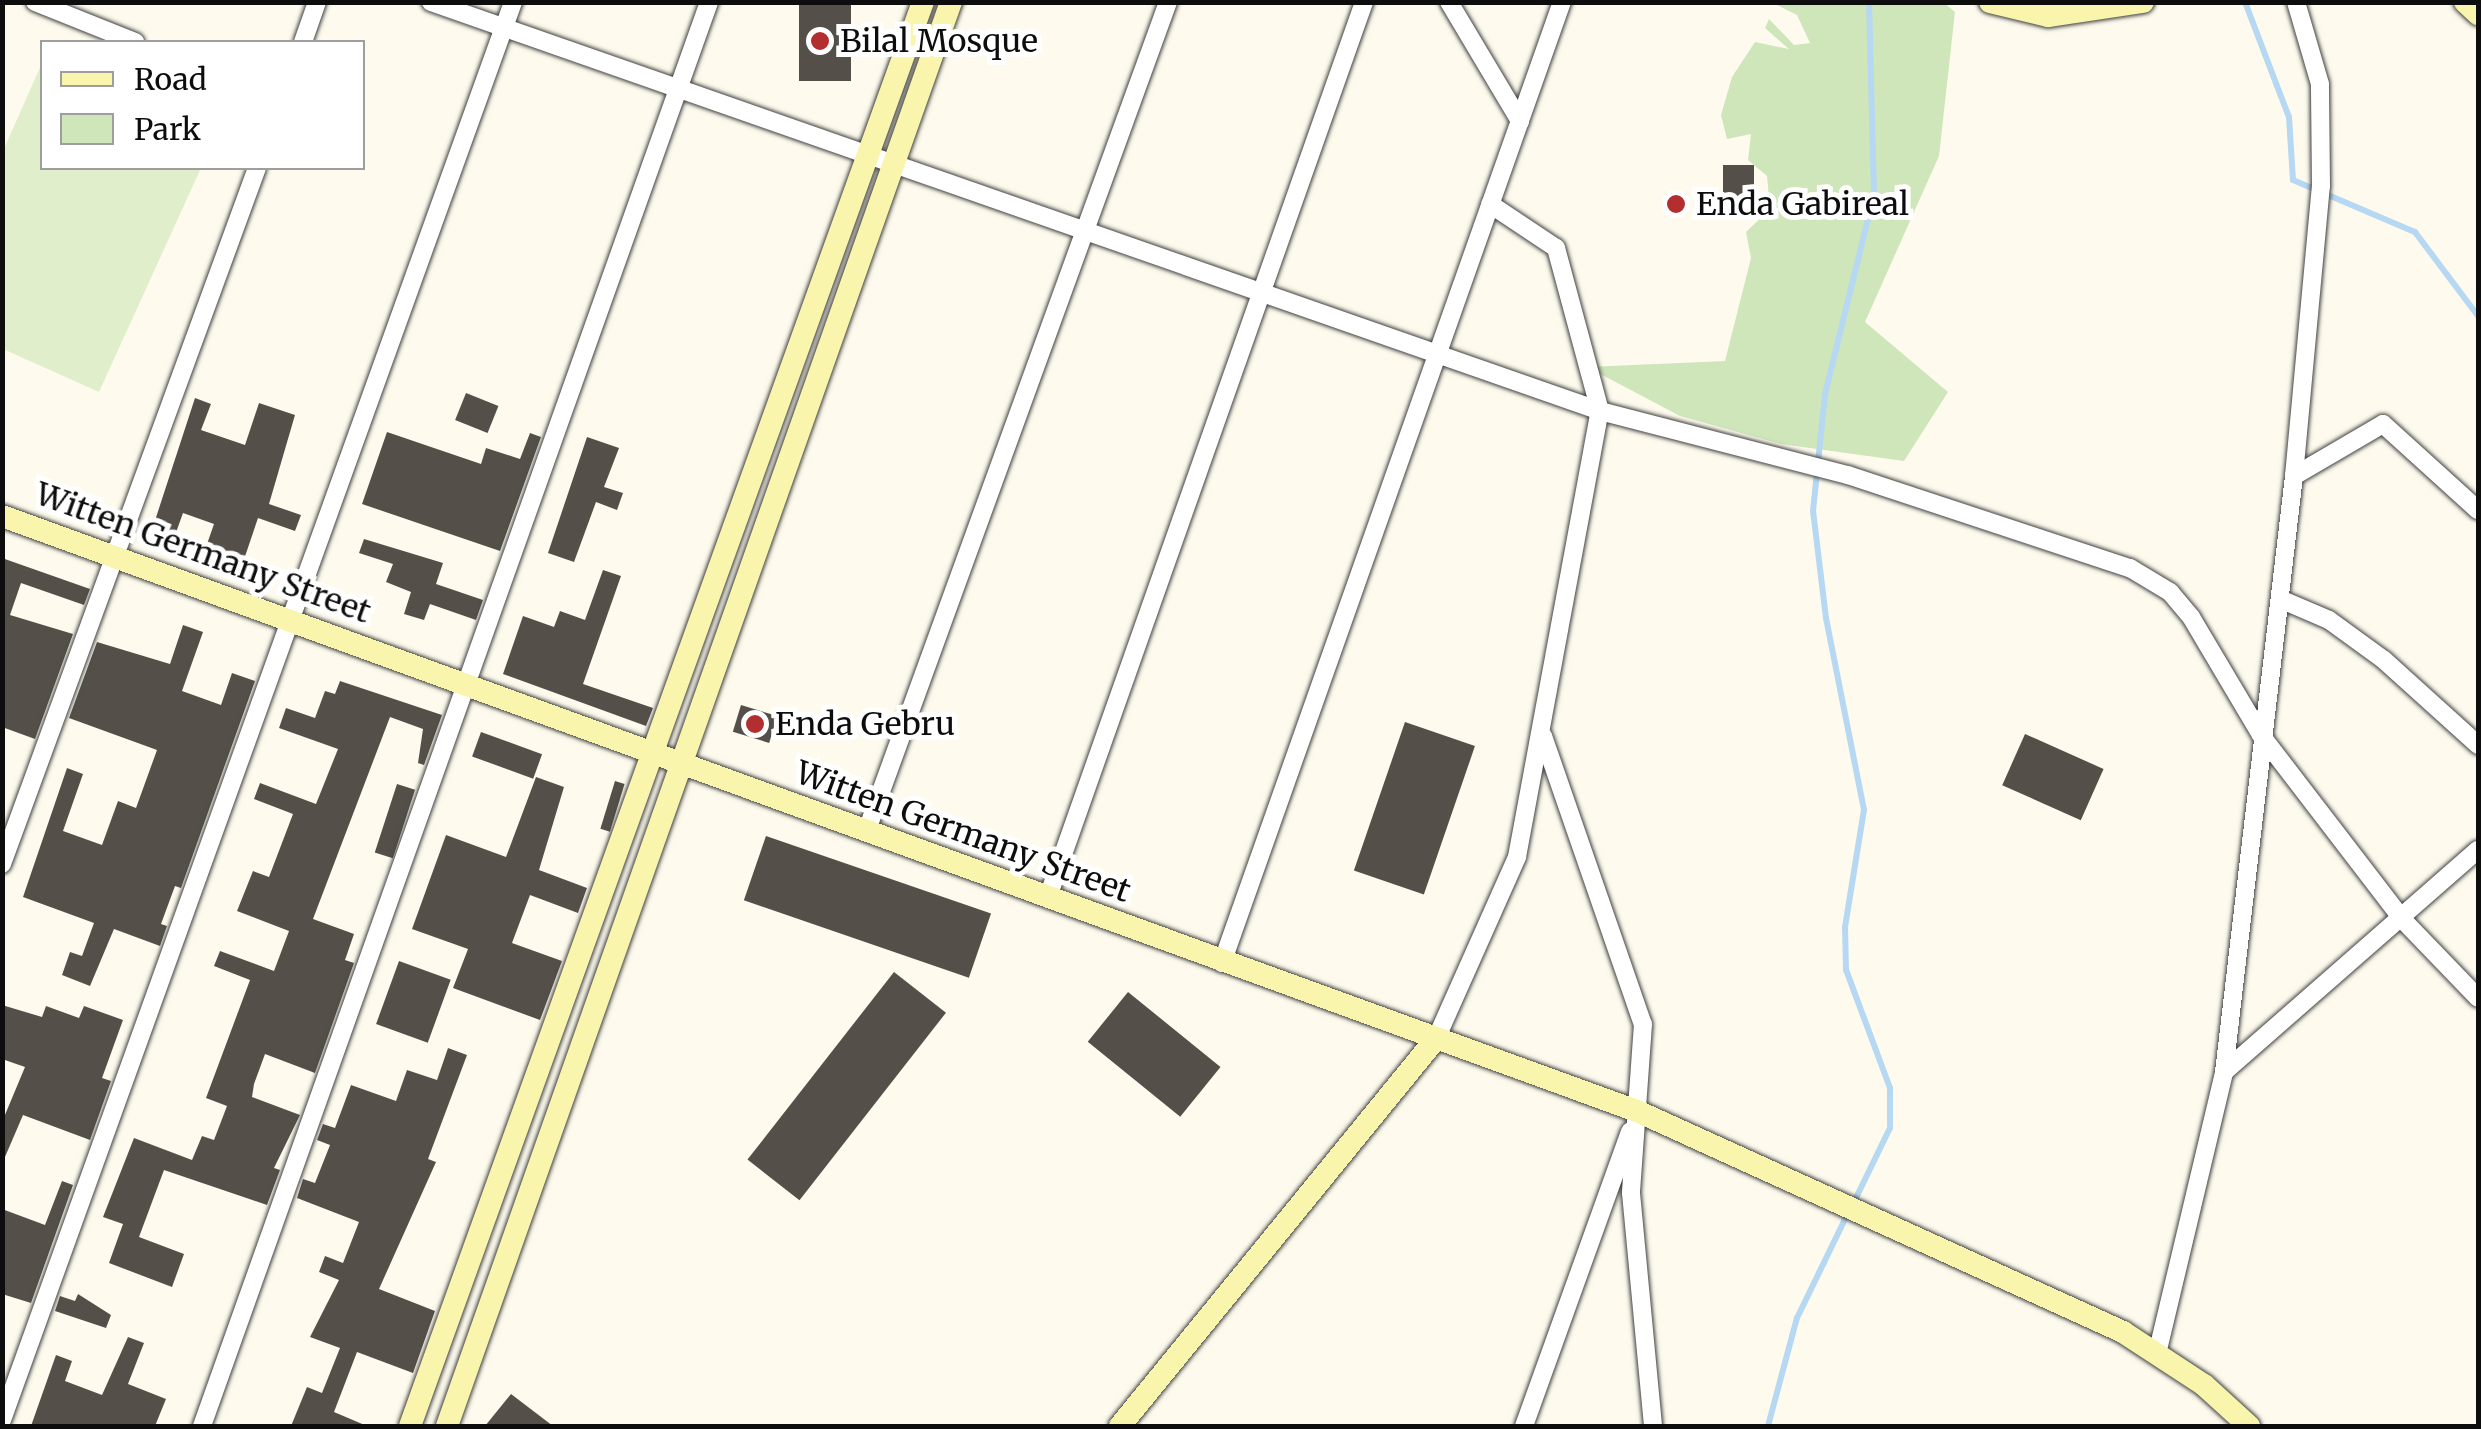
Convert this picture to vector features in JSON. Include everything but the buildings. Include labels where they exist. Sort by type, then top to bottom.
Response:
[{"type":"street","points":[[35,2],[130,40]]},
{"type":"street","points":[[304,40],[317,2]]},
{"type":"street","points":[[431,2],[1600,411],[1848,475],[2130,568],[2170,592],[2261,736],[2403,920],[2478,998]]},
{"type":"street","points":[[2,1420],[513,2]]},
{"type":"street","points":[[202,1426],[709,2]]},
{"type":"street","points":[[410,1426],[923,2]]},
{"type":"street","points":[[448,1426],[951,2]]},
{"type":"street","points":[[866,830],[1168,2]]},
{"type":"street","points":[[1048,897],[1364,2]]},
{"type":"street","points":[[1449,2],[1520,121]]},
{"type":"street","points":[[1222,962],[1562,2]]},
{"type":"street","points":[[1990,2],[2048,16],[2143,2]]},
{"type":"street","points":[[2157,1354],[2224,1072],[2294,476],[2321,186],[2320,84],[2296,2]]},
{"type":"street","points":[[2465,2],[2478,14]]},
{"type":"street","points":[[2,864],[111,557],[257,170]]},
{"type":"street","points":[[1120,1426],[1436,1039],[1517,857],[1600,411],[1556,248],[1490,204]]},
{"type":"street","points":[[2294,476],[2383,424],[2478,510]]},
{"type":"street","name":"Witten Germany Street","points":[[2,516],[293,618],[682,764],[1637,1111],[2092,1316],[2157,1354],[2249,1426]]},
{"type":"street","points":[[2280,599],[2328,620],[2384,660],[2478,744]]},
{"type":"street","points":[[1541,731],[1643,1024],[1631,1193],[1653,1426]]},
{"type":"street","points":[[2224,1072],[2403,920],[2478,850]]},
{"type":"street","points":[[1524,1426],[1637,1111]]},
{"type":"street","points":[[492,1202],[522,1216]]},
{"type":"green space","points":[[1943,2],[1955,12],[1939,156],[1865,322],[1948,392],[1904,461],[1781,444],[1680,416],[1587,367],[1725,361],[1751,258],[1746,232],[1770,209],[1767,176],[1748,160],[1751,134],[1727,139],[1721,115],[1732,77],[1755,42],[1789,49],[1765,28],[1769,19],[1794,45],[1810,43],[1797,15],[1773,3]]},
{"type":"green space","points":[[40,68],[40,170],[200,170],[99,392],[3,349],[3,151]]},
{"type":"waterway","points":[[1854,1202],[1890,1128],[1890,1088],[1846,970],[1845,927],[1864,810],[1826,618],[1813,511],[1825,394],[1874,194],[1869,2]]},
{"type":"waterway","points":[[2245,2],[2289,117],[2293,180],[2415,232],[2478,316]]},
{"type":"waterway","points":[[1768,1426],[1797,1318],[1848,1213]]},
{"type":"place","name":"Bilal Mosque","points":[[820,41]]},
{"type":"place","name":"Enda Gabireal","points":[[1676,204]]},
{"type":"place","name":"Enda Gebru","points":[[755,724]]}]
